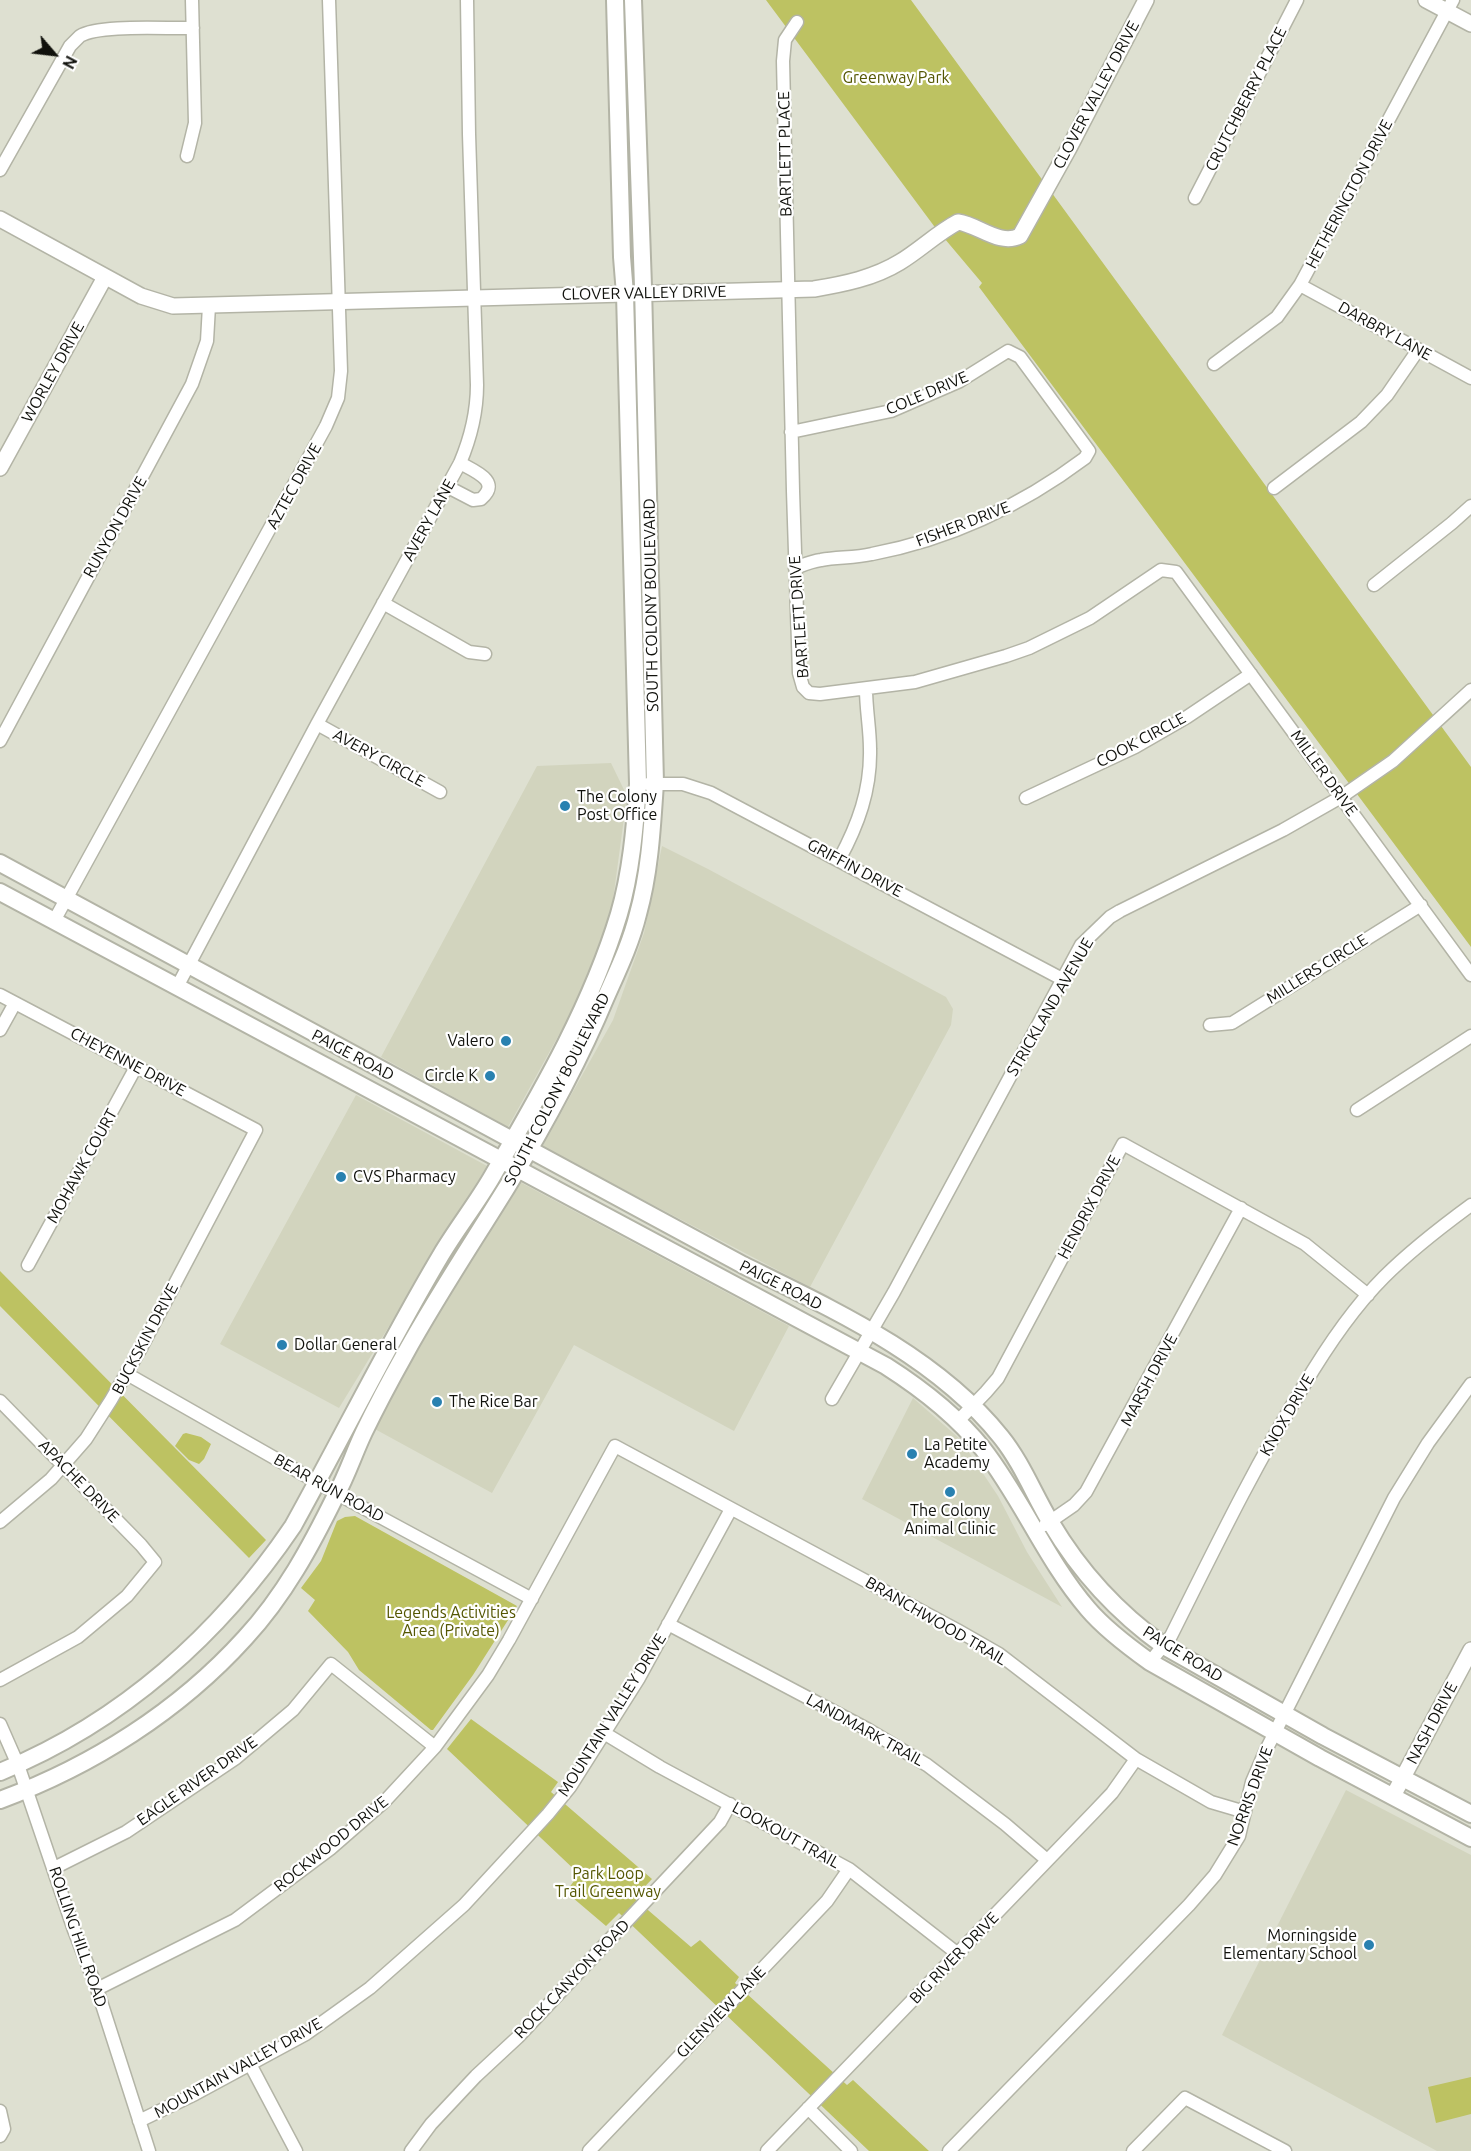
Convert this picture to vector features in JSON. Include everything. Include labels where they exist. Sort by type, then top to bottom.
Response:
[{"type":"main road","name":"SOUTH COLONY BOULEVARD","points":[[0,1800],[27,1790],[86,1761],[141,1728],[170,1707],[225,1660],[273,1605],[303,1560],[338,1494],[364,1432],[404,1357],[517,1169],[593,1027],[622,960],[638,915],[651,852],[633,582],[615,0]]},
{"type":"main road","name":"SOUTH COLONY BOULEVARD","points":[[0,1772],[78,1734],[160,1676],[197,1644],[240,1597],[274,1554],[293,1526],[431,1274],[501,1160],[567,1042],[605,954],[626,886],[646,784],[650,581],[633,0]]},
{"type":"main road","points":[[633,582],[650,581]]},
{"type":"main road","name":"PAIGE ROAD","points":[[0,863],[512,1141],[812,1299],[921,1364],[954,1389],[1001,1437],[1017,1459],[1050,1523],[1077,1562],[1100,1590],[1144,1632],[1164,1646],[1284,1714],[1471,1814]]},
{"type":"main road","points":[[626,886],[646,876]]},
{"type":"main road","name":"PAIGE ROAD","points":[[0,892],[886,1366],[924,1390],[982,1447],[1068,1584],[1089,1611],[1133,1650],[1275,1733],[1471,1838]]},
{"type":"main road","points":[[605,954],[622,960]]},
{"type":"main road","points":[[374,1092],[381,1070]]},
{"type":"main road","points":[[683,1258],[694,1238]]},
{"type":"main road","points":[[431,1274],[444,1270],[454,1271]]},
{"type":"main road","points":[[389,1349],[404,1357]]},
{"type":"street","points":[[187,156],[195,123],[192,0]]},
{"type":"street","name":"AZTEC DRIVE","points":[[54,921],[333,413],[341,388],[329,0]]},
{"type":"street","name":"AVERY LANE","points":[[177,987],[317,724],[448,487],[472,433],[477,403],[467,0]]},
{"type":"street","name":"CLOVER VALLEY DRIVE","points":[[0,219],[141,296],[173,306],[788,290],[838,285],[882,272],[958,222],[970,224],[1002,239],[1012,240],[1020,236],[1146,0]]},
{"type":"street","name":"CRUTCHBERRY PLACE","points":[[1195,198],[1297,0]]},
{"type":"street","points":[[1426,0],[1450,6],[1471,24]]},
{"type":"street","name":"HETHERINGTON DRIVE","points":[[1215,364],[1277,317],[1300,285],[1450,6]]},
{"type":"street","name":"BARTLETT PLACE","points":[[788,290],[783,61],[785,40],[797,22]]},
{"type":"street","points":[[0,170],[70,46],[81,36],[99,31],[193,28]]},
{"type":"street","name":"WORLEY DRIVE","points":[[0,468],[105,277]]},
{"type":"street","name":"DARBRY LANE","points":[[1300,285],[1471,378]]},
{"type":"street","name":"BARTLETT DRIVE","points":[[788,290],[799,673],[803,687],[809,693],[820,694],[915,682],[1029,648],[1090,618],[1161,570],[1176,572]]},
{"type":"street","name":"RUNYON DRIVE","points":[[0,741],[192,384],[207,341],[209,306]]},
{"type":"street","points":[[1274,488],[1361,422],[1387,395],[1418,350]]},
{"type":"street","name":"COLE DRIVE","points":[[791,432],[891,411],[960,381],[1008,351],[1020,357],[1089,451],[1085,458]]},
{"type":"street","name":"FISHER DRIVE","points":[[795,568],[822,560],[872,554],[949,534],[1020,502],[1085,458]]},
{"type":"street","points":[[448,487],[473,500],[481,499],[487,493],[488,484],[484,477],[460,463]]},
{"type":"street","points":[[1374,585],[1471,506]]},
{"type":"street","name":"MILLER DRIVE","points":[[1176,572],[1471,975]]},
{"type":"street","points":[[383,603],[469,652],[485,654]]},
{"type":"street","name":"COOK CIRCLE","points":[[1026,798],[1135,747],[1187,717],[1251,674]]},
{"type":"street","points":[[839,860],[852,836],[863,807],[870,752],[866,689]]},
{"type":"street","name":"STRICKLAND AVENUE","points":[[832,1399],[871,1333],[1082,945],[1110,917],[1136,902],[1283,830],[1341,797],[1393,761],[1471,690]]},
{"type":"street","name":"AVERY CIRCLE","points":[[317,724],[440,792]]},
{"type":"street","name":"GRIFFIN DRIVE","points":[[646,784],[684,784],[711,793],[1064,980]]},
{"type":"street","name":"MILLERS CIRCLE","points":[[1210,1026],[1232,1023],[1421,905]]},
{"type":"street","name":"CHEYENNE DRIVE","points":[[0,994],[256,1130]]},
{"type":"street","points":[[0,1030],[15,1003]]},
{"type":"street","points":[[1357,1110],[1471,1036]]},
{"type":"street","name":"MOHAWK COURT","points":[[28,1264],[136,1067]]},
{"type":"street","name":"BUCKSKIN DRIVE","points":[[0,1522],[36,1493],[86,1439],[127,1374],[256,1130]]},
{"type":"street","name":"HENDRIX DRIVE","points":[[957,1422],[998,1378],[1123,1144],[1305,1244],[1368,1295]]},
{"type":"street","name":"KNOX DRIVE","points":[[1150,1662],[1171,1636],[1277,1428],[1319,1359],[1383,1278],[1471,1204]]},
{"type":"street","name":"MARSH DRIVE","points":[[1033,1529],[1050,1523],[1074,1505],[1091,1485],[1241,1208]]},
{"type":"street","name":"BEAR RUN ROAD","points":[[127,1374],[338,1494],[532,1599]]},
{"type":"street","name":"NORRIS DRIVE","points":[[949,2151],[1189,1905],[1215,1875],[1239,1836],[1252,1782],[1284,1714],[1394,1498],[1433,1434],[1471,1384]]},
{"type":"street","name":"APACHE DRIVE","points":[[0,1401],[156,1562],[127,1596],[78,1637],[0,1680]]},
{"type":"street","name":"BRANCHWOOD TRAIL","points":[[615,1446],[730,1509],[840,1565],[999,1654],[1136,1759],[1211,1802],[1245,1812]]},
{"type":"street","name":"ROCKWOOD DRIVE","points":[[97,1989],[235,1920],[330,1849],[385,1801],[435,1747],[488,1675],[615,1446]]},
{"type":"street","name":"MOUNTAIN VALLEY DRIVE","points":[[139,2121],[195,2094],[306,2034],[370,1988],[464,1905],[563,1796],[639,1678],[730,1509]]},
{"type":"street","name":"LANDMARK TRAIL","points":[[668,1624],[867,1729],[927,1765],[1005,1824],[1047,1860]]},
{"type":"street","name":"NASH DRIVE","points":[[1393,1796],[1471,1650]]},
{"type":"street","name":"EAGLE RIVER DRIVE","points":[[54,1868],[126,1832],[236,1758],[293,1710],[332,1664],[435,1747]]},
{"type":"street","name":"ROLLING HILL ROAD","points":[[0,1725],[18,1765],[97,1989],[149,2151]]},
{"type":"street","name":"LOOKOUT TRAIL","points":[[604,1733],[660,1767],[849,1869],[958,1954]]},
{"type":"street","name":"BIG RIVER DRIVE","points":[[767,2151],[1112,1793],[1136,1759]]},
{"type":"street","name":"ROCK CANYON ROAD","points":[[411,2151],[431,2124],[476,2076],[518,2037],[720,1822],[730,1804]]},
{"type":"street","name":"GLENVIEW LANE","points":[[589,2151],[827,1901],[849,1869]]},
{"type":"street","points":[[250,2064],[296,2151]]},
{"type":"street","points":[[1133,2151],[1185,2098],[1285,2151]]},
{"type":"street","points":[[808,2108],[851,2151]]},
{"type":"street","points":[[0,2111],[4,2124],[1,2135]]},
{"type":"shaded area","points":[[611,763],[627,796],[612,907],[582,993],[508,1127],[381,1057],[537,766]]},
{"type":"shaded area","points":[[662,846],[946,997],[953,1009],[951,1025],[810,1287],[542,1147],[613,1020],[644,933]]},
{"type":"shaded area","points":[[356,1095],[487,1166],[339,1408],[220,1344]]},
{"type":"shaded area","points":[[518,1181],[789,1326],[734,1431],[574,1345],[492,1493],[373,1428],[454,1286]]},
{"type":"shaded area","points":[[913,1398],[960,1439],[998,1496],[1027,1552],[1062,1607],[862,1499]]},
{"type":"shaded area","name":"Morningside Elementary School","points":[[1346,1790],[1471,1855],[1471,2151],[1437,2151],[1222,2035]]},
{"type":"green space","name":"Greenway Park","points":[[766,0],[911,0],[1471,767],[1471,947],[979,287],[982,283],[934,226]]},
{"type":"green space","points":[[0,1271],[266,1540],[249,1558],[0,1306]]},
{"type":"green space","points":[[186,1433],[201,1437],[211,1444],[199,1464],[189,1460],[175,1446]]},
{"type":"green space","name":"Legends Activities Area (Private)","points":[[355,1516],[517,1606],[473,1675],[433,1730],[359,1670],[348,1652],[308,1611],[315,1600],[301,1588],[321,1561],[337,1521]]},
{"type":"green space","name":"Park Loop Trail Greenway","points":[[471,1719],[558,1782],[551,1792],[652,1879],[634,1898],[691,1947],[700,1940],[739,1977],[735,1983],[847,2085],[853,2080],[929,2151],[869,2151],[619,1913],[606,1926],[566,1892],[579,1874],[447,1749]]},
{"type":"green space","points":[[1471,2077],[1471,2114],[1436,2123],[1428,2087]]},
{"type":"place","name":"The Colony Post Office","points":[[565,806]]},
{"type":"place","name":"Valero","points":[[506,1041]]},
{"type":"place","name":"Circle K","points":[[490,1076]]},
{"type":"place","name":"CVS Pharmacy","points":[[341,1177]]},
{"type":"place","name":"Dollar General","points":[[282,1345]]},
{"type":"place","name":"The Rice Bar","points":[[437,1402]]},
{"type":"place","name":"La Petite Academy","points":[[912,1454]]},
{"type":"place","name":"The Colony Animal Clinic","points":[[950,1492]]},
{"type":"place","name":"Morningside Elementary School","points":[[1369,1945]]}]
